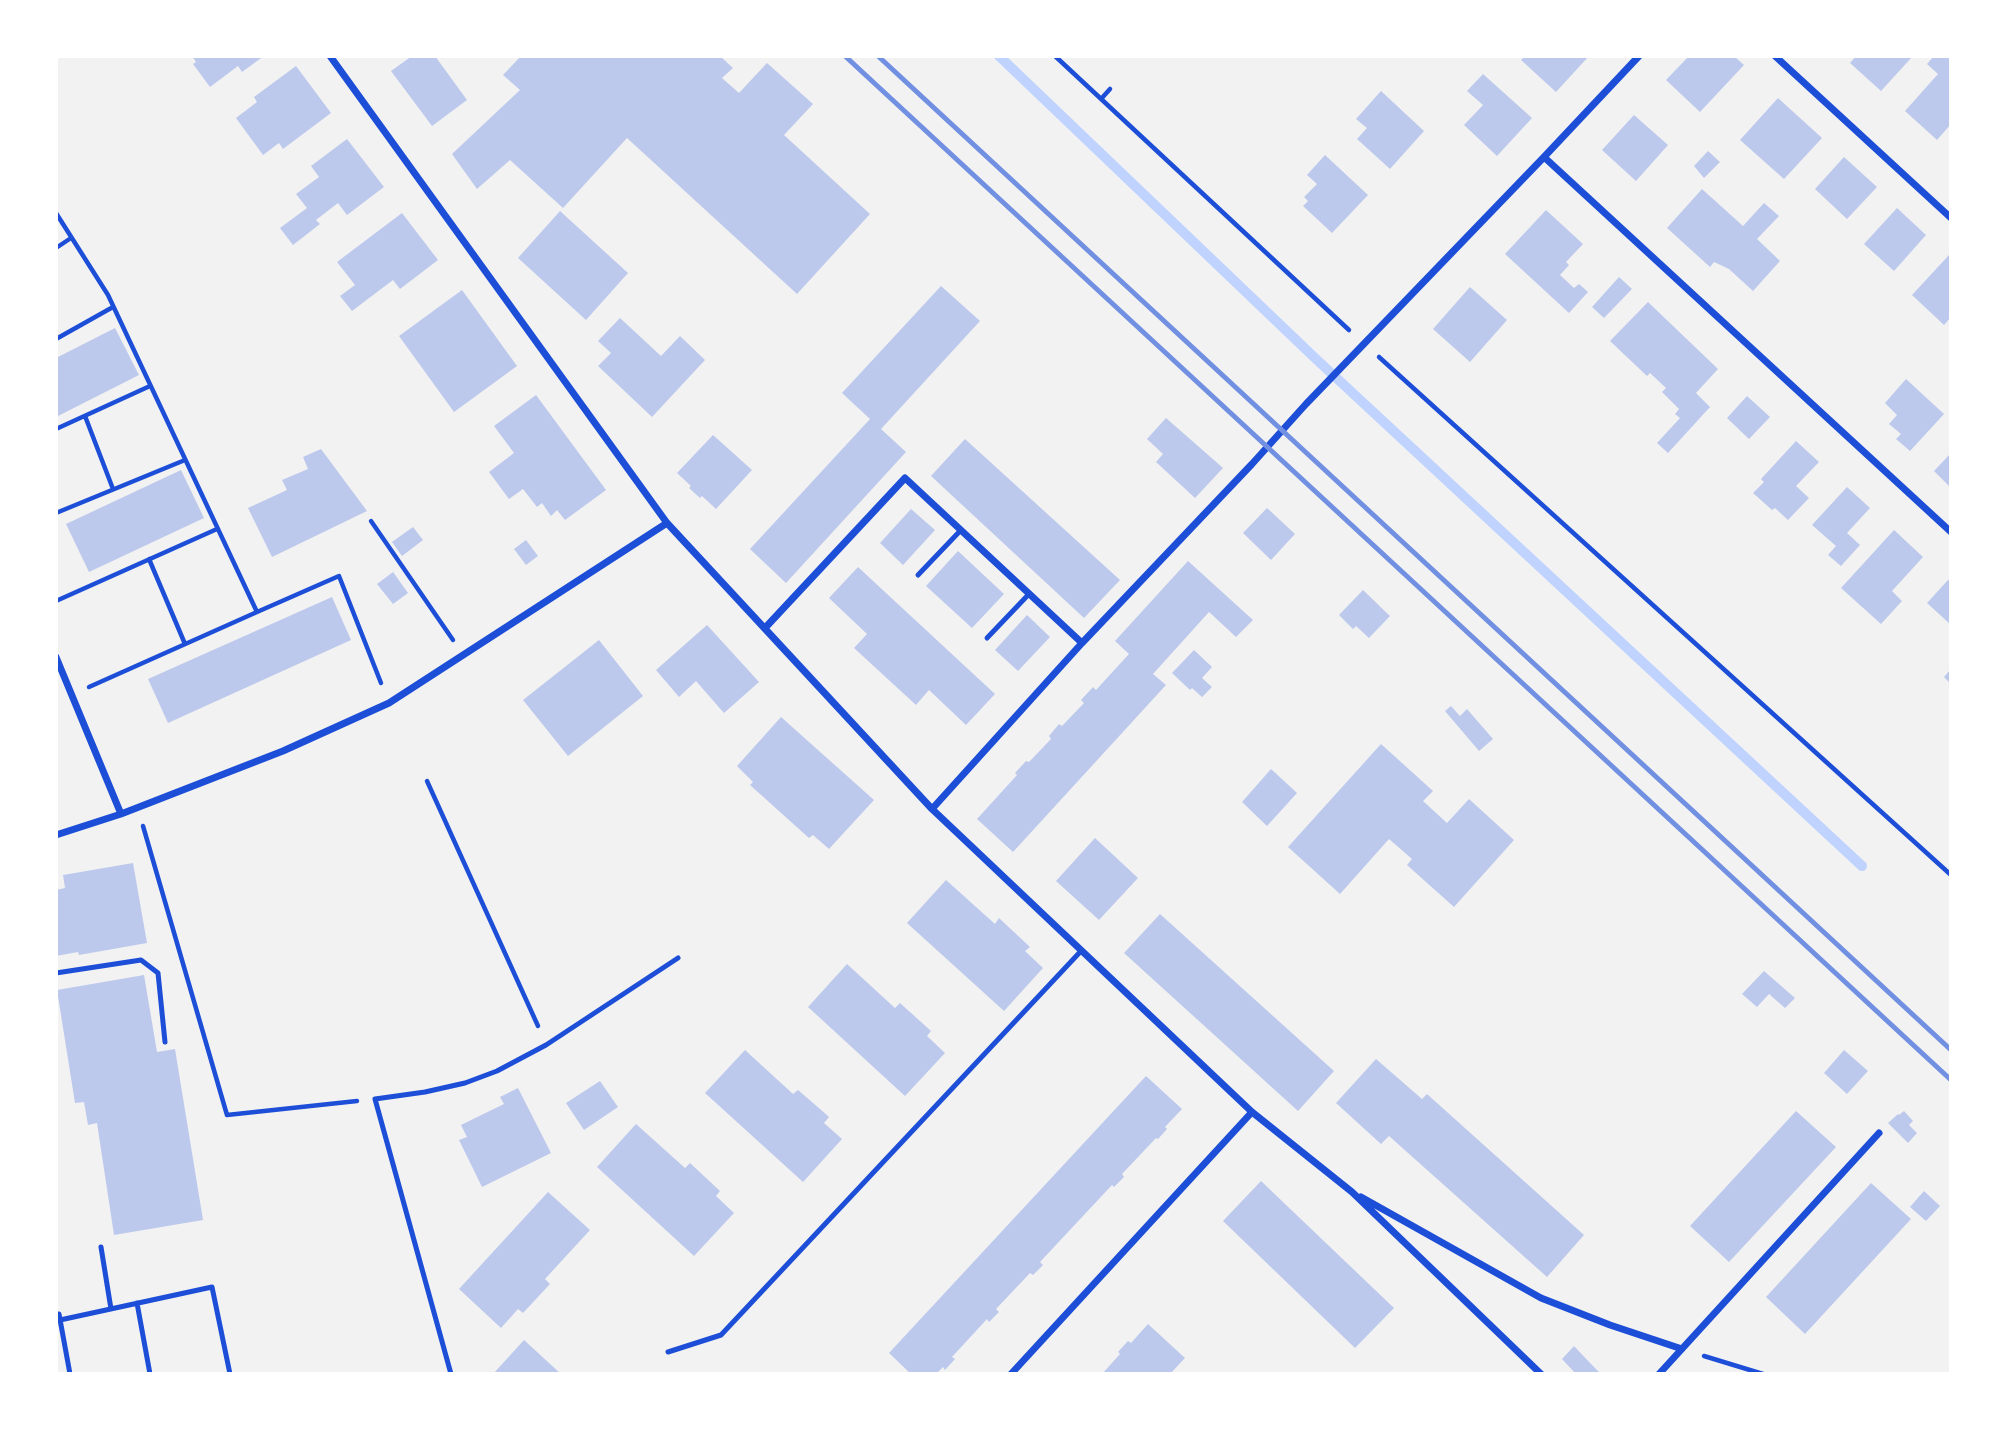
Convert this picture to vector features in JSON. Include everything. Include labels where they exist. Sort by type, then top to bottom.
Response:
[{"type":"street","points":[[330,56],[667,523],[932,809],[1251,1112],[1352,1192],[1541,1374]]},
{"type":"street","points":[[932,809],[1082,643],[1306,404],[1639,56]]},
{"type":"street","points":[[1775,56],[1951,218]]},
{"type":"street","points":[[1544,157],[1951,532]]},
{"type":"street","points":[[765,628],[905,478],[1082,643]]},
{"type":"street","points":[[56,835],[138,808],[283,751],[389,703],[667,523]]},
{"type":"street","points":[[56,657],[121,814]]},
{"type":"street","points":[[1011,1374],[1251,1112]]},
{"type":"street","points":[[1660,1374],[1879,1133]]},
{"type":"street","points":[[1352,1192],[1541,1298],[1682,1349]]},
{"type":"lane","points":[[918,575],[961,530]]},
{"type":"lane","points":[[988,638],[1029,594]]},
{"type":"lane","points":[[668,1352],[721,1335],[1081,951]]},
{"type":"lane","points":[[452,1374],[375,1098],[425,1092],[465,1083],[497,1071],[546,1045],[678,958]]},
{"type":"lane","points":[[56,973],[141,960],[158,973],[165,1041]]},
{"type":"lane","points":[[101,1247],[111,1309]]},
{"type":"lane","points":[[71,1374],[58,1317],[111,1309],[212,1287],[230,1374]]},
{"type":"lane","points":[[137,1303],[150,1374]]},
{"type":"path","points":[[1055,56],[1364,343],[1951,875]]},
{"type":"path","points":[[1101,99],[1110,89]]},
{"type":"path","points":[[56,213],[113,307],[257,612]]},
{"type":"path","points":[[56,248],[71,238]]},
{"type":"path","points":[[56,339],[113,307]]},
{"type":"path","points":[[56,429],[150,386]]},
{"type":"path","points":[[85,416],[113,489]]},
{"type":"path","points":[[56,513],[185,460]]},
{"type":"path","points":[[371,521],[463,655]]},
{"type":"path","points":[[56,601],[217,529]]},
{"type":"path","points":[[149,559],[185,644]]},
{"type":"path","points":[[71,695],[339,576],[389,703]]},
{"type":"path","points":[[428,781],[546,1045]]},
{"type":"path","points":[[138,808],[227,1115],[375,1098]]},
{"type":"path","points":[[1682,1349],[1763,1374]]},
{"type":"building","points":[[192,56],[264,56],[242,72],[238,66],[210,87],[193,64],[196,62]]},
{"type":"building","points":[[412,56],[435,56],[467,100],[432,126],[391,71]]},
{"type":"building","points":[[521,56],[720,56],[733,68],[722,78],[739,93],[767,63],[813,104],[784,135],[870,214],[797,294],[627,138],[563,208],[510,160],[477,189],[452,154],[520,90],[503,75]]},
{"type":"building","points":[[1525,56],[1589,56],[1556,92],[1521,60]]},
{"type":"building","points":[[1689,56],[1734,56],[1744,65],[1700,112],[1666,80]]},
{"type":"building","points":[[1856,56],[1913,56],[1881,91],[1850,63]]},
{"type":"building","points":[[1934,56],[1951,56],[1951,124],[1937,140],[1905,111],[1938,74],[1927,64]]},
{"type":"building","points":[[296,66],[331,113],[283,149],[279,143],[263,155],[236,118],[257,102],[254,97]]},
{"type":"building","points":[[1483,74],[1532,118],[1497,156],[1464,125],[1483,105],[1467,91]]},
{"type":"building","points":[[1381,91],[1424,131],[1390,169],[1357,139],[1367,128],[1356,119]]},
{"type":"building","points":[[1778,98],[1822,138],[1784,179],[1740,140]]},
{"type":"building","points":[[1634,115],[1668,145],[1636,181],[1602,150]]},
{"type":"building","points":[[347,139],[384,187],[347,215],[338,203],[316,220],[320,224],[293,245],[280,228],[307,208],[296,194],[319,177],[311,166]]},
{"type":"building","points":[[1708,151],[1720,162],[1704,178],[1694,166]]},
{"type":"building","points":[[1325,155],[1368,195],[1332,233],[1303,206],[1308,201],[1304,197],[1317,184],[1307,175]]},
{"type":"building","points":[[1844,157],[1877,187],[1847,219],[1815,189]]},
{"type":"building","points":[[1702,189],[1743,226],[1764,203],[1779,216],[1757,239],[1780,261],[1753,291],[1729,269],[1714,262],[1710,267],[1667,228]]},
{"type":"building","points":[[1897,208],[1926,235],[1894,271],[1864,244]]},
{"type":"building","points":[[1546,210],[1583,244],[1566,262],[1569,265],[1560,275],[1574,288],[1579,284],[1588,292],[1569,313],[1505,254]]},
{"type":"building","points":[[560,211],[628,273],[586,320],[518,258]]},
{"type":"building","points":[[402,213],[438,260],[400,289],[393,280],[352,311],[340,296],[355,285],[337,262]]},
{"type":"building","points":[[1949,255],[1951,317],[1944,325],[1912,295]]},
{"type":"building","points":[[1619,277],[1632,289],[1604,318],[1592,307]]},
{"type":"building","points":[[941,286],[980,321],[881,429],[906,452],[786,583],[750,549],[870,419],[842,393]]},
{"type":"building","points":[[1470,287],[1507,320],[1470,362],[1433,329]]},
{"type":"building","points":[[462,290],[517,366],[454,412],[399,336]]},
{"type":"building","points":[[1648,302],[1718,369],[1696,393],[1710,407],[1668,453],[1657,443],[1680,418],[1675,414],[1679,409],[1662,392],[1666,388],[1650,373],[1647,376],[1610,341]]},
{"type":"building","points":[[620,318],[661,356],[680,336],[705,360],[652,417],[598,366],[611,353],[598,341]]},
{"type":"building","points":[[115,328],[139,375],[56,417],[56,358]]},
{"type":"building","points":[[1906,379],[1944,414],[1910,451],[1896,439],[1901,434],[1889,424],[1897,415],[1885,403]]},
{"type":"building","points":[[536,395],[606,490],[565,520],[557,510],[551,516],[542,503],[537,507],[523,489],[509,499],[489,472],[514,453],[494,426]]},
{"type":"building","points":[[1747,396],[1770,417],[1749,439],[1727,418]]},
{"type":"building","points":[[1166,418],[1223,468],[1195,498],[1156,462],[1163,454],[1147,439]]},
{"type":"building","points":[[713,435],[752,470],[716,509],[689,488],[691,486],[677,473]]},
{"type":"building","points":[[965,439],[1120,580],[1084,618],[931,476]]},
{"type":"building","points":[[1796,441],[1819,462],[1796,486],[1809,498],[1788,520],[1753,493],[1764,482],[1761,479]]},
{"type":"building","points":[[321,449],[367,511],[272,557],[248,508],[287,490],[282,480],[308,469],[303,457]]},
{"type":"building","points":[[1951,453],[1951,488],[1934,471]]},
{"type":"building","points":[[181,470],[204,518],[89,572],[66,524]]},
{"type":"building","points":[[1847,487],[1870,508],[1847,533],[1860,545],[1841,566],[1828,555],[1836,546],[1812,525]]},
{"type":"building","points":[[1267,508],[1295,534],[1271,560],[1243,533]]},
{"type":"building","points":[[911,509],[935,530],[903,565],[880,543]]},
{"type":"building","points":[[413,527],[423,540],[402,556],[392,542]]},
{"type":"building","points":[[1894,530],[1923,557],[1892,591],[1902,601],[1881,624],[1841,588]]},
{"type":"building","points":[[526,540],[538,556],[526,565],[514,549]]},
{"type":"building","points":[[958,551],[1004,594],[972,628],[926,586]]},
{"type":"building","points":[[1188,561],[1253,620],[1236,637],[1209,612],[1153,674],[1166,685],[1013,852],[977,819],[1017,775],[1015,773],[1026,761],[1029,762],[1051,739],[1049,736],[1059,724],[1062,726],[1084,703],[1081,700],[1093,687],[1096,690],[1129,654],[1115,641]]},
{"type":"building","points":[[858,567],[995,694],[966,725],[929,690],[916,705],[854,648],[867,634],[829,598]]},
{"type":"building","points":[[393,572],[408,593],[393,604],[377,584]]},
{"type":"building","points":[[1948,580],[1951,582],[1950,624],[1927,603]]},
{"type":"building","points":[[1363,590],[1390,616],[1369,638],[1356,626],[1353,629],[1339,615]]},
{"type":"building","points":[[332,597],[351,640],[168,723],[148,679]]},
{"type":"building","points":[[1027,615],[1050,637],[1018,671],[995,650]]},
{"type":"building","points":[[707,625],[759,682],[724,713],[696,681],[679,697],[656,670]]},
{"type":"building","points":[[599,640],[643,696],[568,756],[523,700]]},
{"type":"building","points":[[1194,650],[1212,667],[1202,678],[1212,687],[1202,697],[1172,673]]},
{"type":"building","points":[[1951,669],[1951,684],[1944,677]]},
{"type":"building","points":[[1451,706],[1460,716],[1467,709],[1493,739],[1479,751],[1445,711]]},
{"type":"building","points":[[781,717],[874,800],[829,849],[813,835],[809,838],[750,785],[753,782],[737,766]]},
{"type":"building","points":[[1381,744],[1433,791],[1423,801],[1447,823],[1469,799],[1514,840],[1454,907],[1407,865],[1412,859],[1389,839],[1340,894],[1288,847]]},
{"type":"building","points":[[1271,769],[1297,793],[1267,826],[1242,802]]},
{"type":"building","points":[[1095,838],[1138,878],[1099,920],[1056,881]]},
{"type":"building","points":[[133,863],[147,943],[79,955],[78,952],[56,956],[56,890],[65,888],[63,875]]},
{"type":"building","points":[[946,880],[995,924],[999,918],[1030,947],[1025,951],[1043,968],[1004,1011],[907,923]]},
{"type":"building","points":[[1160,914],[1334,1071],[1298,1111],[1124,953]]},
{"type":"building","points":[[847,964],[895,1008],[900,1003],[931,1031],[927,1036],[945,1053],[905,1096],[808,1007]]},
{"type":"building","points":[[1764,971],[1795,998],[1785,1008],[1769,994],[1757,1007],[1742,994]]},
{"type":"building","points":[[144,975],[157,1052],[175,1049],[203,1220],[114,1235],[97,1123],[88,1125],[84,1102],[75,1103],[57,990]]},
{"type":"building","points":[[745,1050],[793,1094],[798,1090],[829,1117],[824,1123],[842,1139],[803,1182],[705,1093]]},
{"type":"building","points":[[1844,1050],[1868,1071],[1847,1094],[1824,1073]]},
{"type":"building","points":[[1376,1059],[1422,1099],[1427,1094],[1584,1235],[1547,1277],[1389,1136],[1381,1144],[1336,1103]]},
{"type":"building","points":[[1146,1076],[1182,1109],[1165,1127],[1167,1129],[1040,1262],[1043,1265],[1033,1275],[1030,1273],[996,1309],[999,1312],[989,1322],[987,1319],[952,1357],[955,1359],[945,1370],[943,1367],[936,1374],[911,1374],[889,1353]]},
{"type":"building","points":[[600,1081],[618,1107],[584,1130],[566,1103]]},
{"type":"building","points":[[518,1088],[551,1153],[482,1187],[459,1140],[467,1137],[461,1125],[504,1104],[500,1097]]},
{"type":"building","points":[[1796,1111],[1836,1147],[1729,1262],[1690,1226]]},
{"type":"building","points":[[1904,1111],[1913,1121],[1909,1125],[1917,1133],[1908,1143],[1888,1123]]},
{"type":"building","points":[[636,1124],[685,1168],[690,1163],[720,1191],[716,1196],[734,1213],[694,1256],[597,1167]]},
{"type":"building","points":[[1261,1181],[1394,1308],[1355,1348],[1223,1221]]},
{"type":"building","points":[[1871,1183],[1911,1219],[1805,1334],[1766,1297]]},
{"type":"building","points":[[1924,1191],[1940,1206],[1926,1221],[1910,1207]]},
{"type":"building","points":[[548,1192],[590,1230],[545,1279],[550,1284],[523,1313],[518,1309],[501,1328],[459,1289]]},
{"type":"building","points":[[1148,1324],[1185,1358],[1170,1374],[1102,1374],[1128,1341],[1131,1343]]},
{"type":"building","points":[[524,1340],[561,1374],[493,1374]]},
{"type":"building","points":[[1574,1346],[1601,1374],[1576,1374],[1562,1359]]},
{"type":"waterway","points":[[999,56],[1316,359],[1862,866]]},
{"type":"railway","points":[[845,56],[1951,1080]]},
{"type":"railway","points":[[878,56],[1951,1050]]}]
